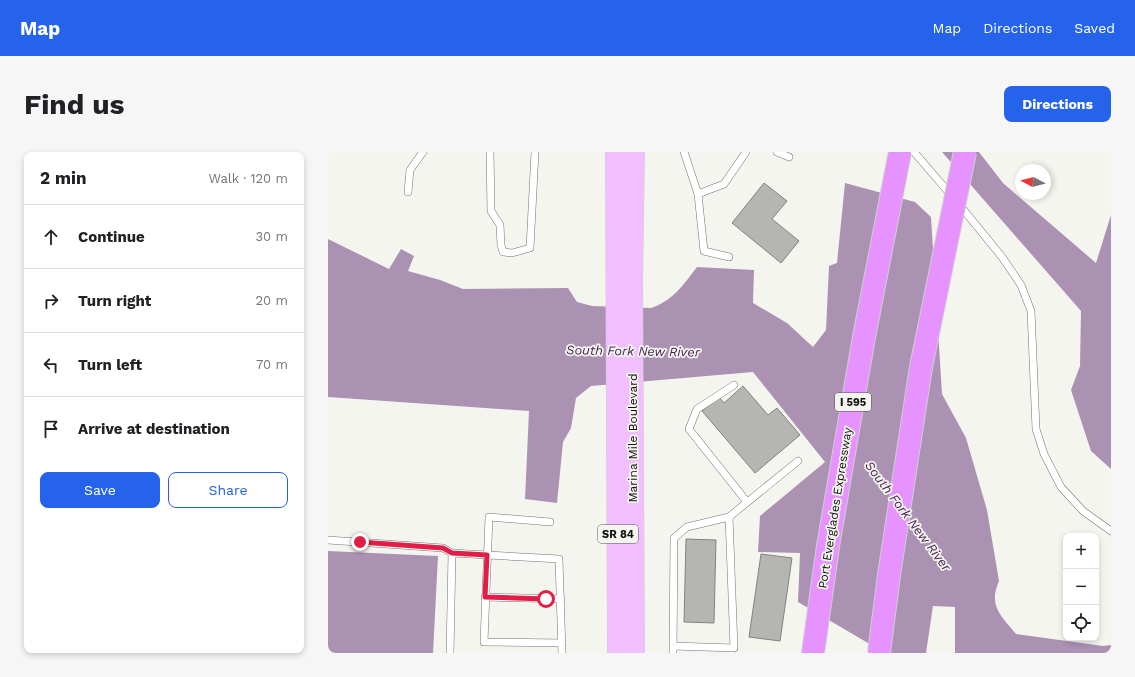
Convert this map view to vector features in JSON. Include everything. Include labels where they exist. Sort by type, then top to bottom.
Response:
[{"type":"highway","name":"Port Everglades Expressway","points":[[813,653],[828,546],[864,337],[900,152]]},
{"type":"highway","points":[[879,653],[889,575],[921,367],[965,152]]},
{"type":"main road","name":"Marina Mile Boulevard","points":[[616,152],[624,279],[625,416],[634,653]]},
{"type":"main road","name":"Marina Mile Boulevard","points":[[624,279],[634,152]]},
{"type":"main road","name":"Marina Mile Boulevard","points":[[618,653],[625,416]]},
{"type":"lane","points":[[408,192],[410,170],[423,152]]},
{"type":"lane","points":[[490,152],[491,211],[500,225],[501,245],[504,252],[512,253],[530,248],[535,152]]},
{"type":"lane","points":[[684,152],[698,194],[704,251],[729,257]]},
{"type":"lane","points":[[698,194],[724,184],[746,152]]},
{"type":"lane","points":[[777,152],[789,157]]},
{"type":"lane","points":[[914,152],[979,227],[1021,285],[1031,311],[1036,429],[1044,454],[1061,487],[1083,511],[1111,531]]},
{"type":"lane","points":[[734,385],[697,409],[689,429],[747,502]]},
{"type":"lane","points":[[729,517],[734,648],[674,649],[674,538],[687,527],[729,517],[798,461]]},
{"type":"lane","points":[[550,522],[489,517],[484,642],[562,643]]},
{"type":"lane","points":[[328,540],[443,548],[452,553],[559,559],[562,653]]},
{"type":"lane","points":[[450,653],[452,553]]},
{"type":"lane","points":[[485,597],[561,599]]},
{"type":"water","points":[[942,152],[979,152],[1003,183],[1015,193],[1015,200],[1023,200],[1096,263],[1111,215],[1111,469],[1091,451],[1071,390],[1080,366],[1081,311]]},
{"type":"water","name":"South Fork New River","points":[[845,183],[915,202],[931,217],[942,394],[966,438],[987,510],[999,581],[995,597],[998,610],[1005,622],[1016,634],[1103,646],[1111,645],[1111,653],[955,653],[955,607],[933,606],[926,653],[885,653],[798,602],[800,553],[758,552],[760,516],[825,462],[753,372],[591,386],[576,398],[571,428],[563,442],[557,503],[525,499],[529,411],[328,397],[328,239],[389,269],[401,249],[414,256],[408,271],[440,280],[463,289],[568,288],[577,302],[592,306],[651,308],[666,301],[672,296],[697,267],[754,270],[753,303],[787,323],[813,347],[826,330],[829,266],[837,263]]},
{"type":"water","points":[[328,551],[438,556],[433,653],[328,653]]},
{"type":"building","points":[[764,183],[787,201],[772,219],[799,241],[781,263],[732,223]]},
{"type":"building","points":[[743,386],[768,415],[777,408],[800,435],[755,473],[702,411],[719,397],[724,403]]},
{"type":"building","points":[[686,539],[716,540],[714,623],[684,622]]},
{"type":"building","points":[[761,554],[792,558],[780,641],[749,637]]},
{"type":"route","points":[[360,542],[391,543],[443,548],[452,553],[487,555],[485,597],[546,599]]}]
